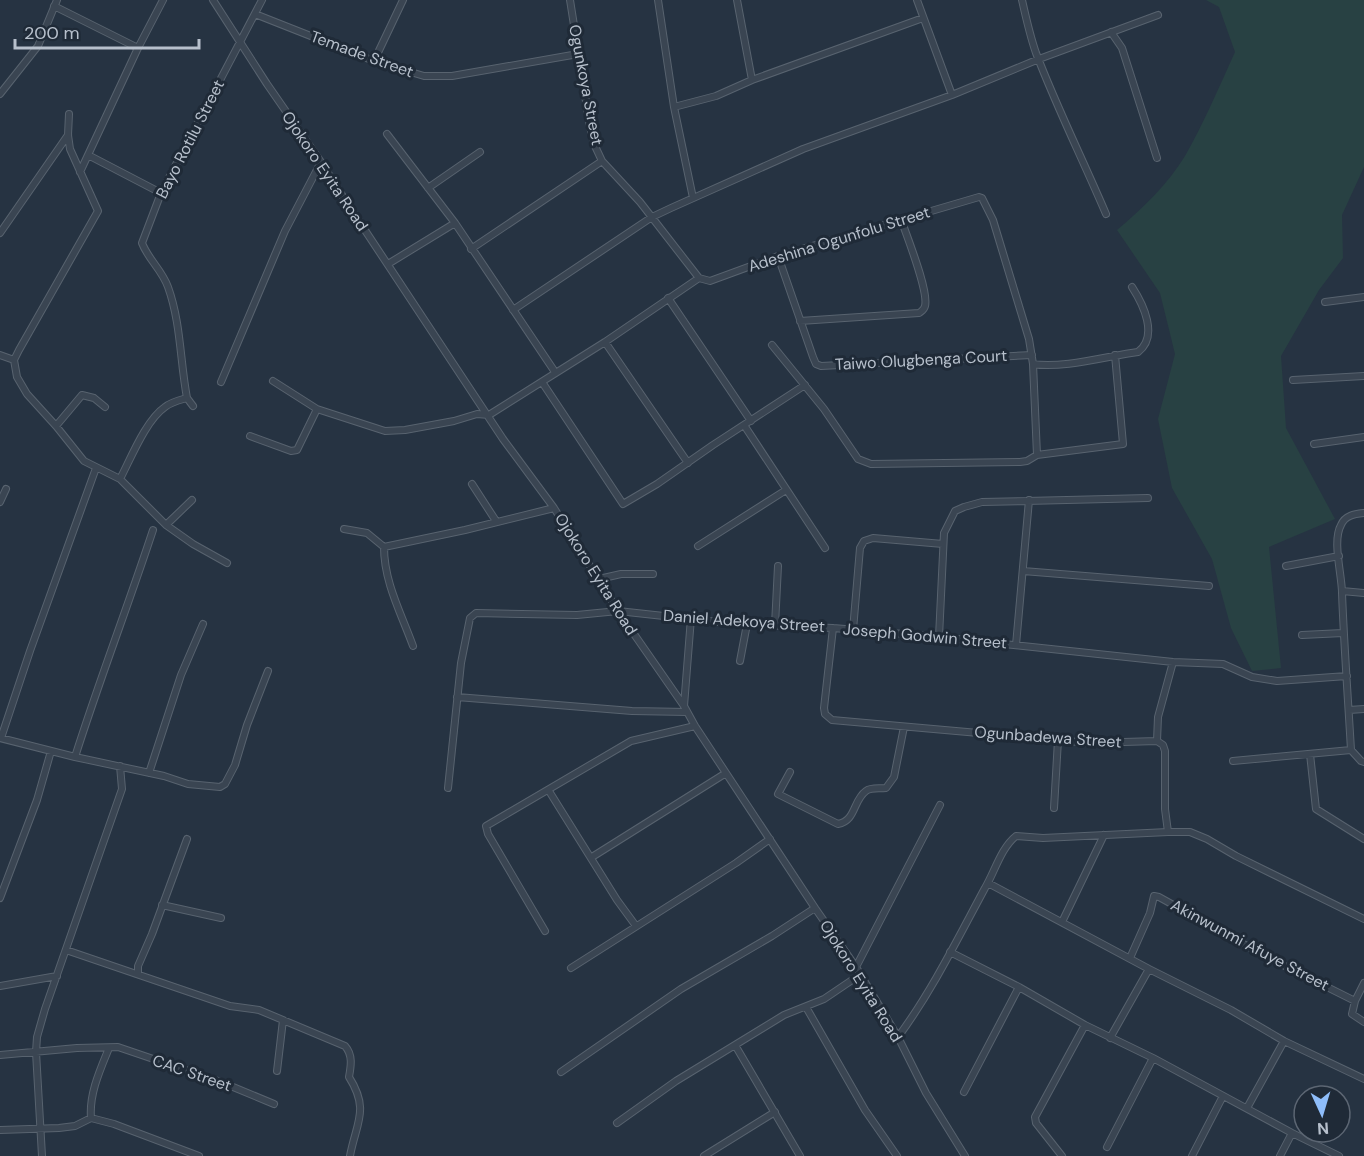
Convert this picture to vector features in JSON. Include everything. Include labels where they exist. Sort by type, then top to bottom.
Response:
[{"type":"street","points":[[80,172],[163,0]]},
{"type":"street","name":"Ojokoro Eyita Road","points":[[213,0],[238,42],[321,162],[503,439],[554,508],[618,611],[686,709],[814,908],[861,974],[963,1155]]},
{"type":"street","name":"Bayo Rotilu Street","points":[[187,398],[176,316],[163,274],[143,245],[144,238],[160,193],[262,0]]},
{"type":"street","points":[[374,61],[403,0]]},
{"type":"street","name":"Ogunkoya Street","points":[[570,0],[595,146],[602,161],[652,217],[699,278]]},
{"type":"street","points":[[658,0],[674,107],[693,198]]},
{"type":"street","points":[[737,0],[752,80]]},
{"type":"street","points":[[916,0],[952,95]]},
{"type":"street","points":[[1022,0],[1039,59],[1054,99],[1106,214]]},
{"type":"street","points":[[0,94],[38,46],[56,3],[138,48]]},
{"type":"street","name":"Temade Street","points":[[255,14],[374,61],[424,76],[443,76],[578,54]]},
{"type":"street","points":[[513,310],[652,217],[693,198],[803,149],[952,95],[1039,59],[1158,15]]},
{"type":"street","points":[[674,107],[716,96],[752,80],[923,18]]},
{"type":"street","points":[[1111,32],[1125,57],[1157,158]]},
{"type":"street","points":[[69,114],[70,149],[98,211],[14,360],[14,368],[22,386],[79,457],[120,479],[166,525],[227,563]]},
{"type":"street","points":[[387,134],[455,223],[555,372]]},
{"type":"street","points":[[0,233],[68,135]]},
{"type":"street","points":[[428,188],[480,152]]},
{"type":"street","points":[[88,155],[160,193]]},
{"type":"street","points":[[471,249],[602,161]]},
{"type":"street","points":[[221,382],[285,231],[321,162]]},
{"type":"street","name":"Adeshina Ogunfolu Street","points":[[699,278],[710,281],[778,256],[979,197],[993,220],[1032,355]]},
{"type":"street","points":[[800,321],[919,313],[923,310],[926,304],[923,289],[901,219]]},
{"type":"street","points":[[388,264],[455,223]]},
{"type":"street","name":"Taiwo Olugbenga Court","points":[[778,256],[813,357],[816,364],[820,366],[1032,355]]},
{"type":"street","points":[[273,381],[317,409],[385,431],[405,430],[454,421],[477,414],[489,415],[699,278]]},
{"type":"street","points":[[1033,364],[1049,365],[1138,352],[1145,347],[1147,341],[1145,310],[1132,287]]},
{"type":"street","points":[[1325,302],[1364,297]]},
{"type":"street","points":[[668,298],[751,421]]},
{"type":"street","points":[[604,342],[688,463]]},
{"type":"street","points":[[772,345],[805,385],[858,459],[870,464],[1020,462],[1028,461],[1037,455],[1124,444],[1115,355]]},
{"type":"street","points":[[0,355],[14,360]]},
{"type":"street","points":[[1032,355],[1037,455]]},
{"type":"street","points":[[1293,380],[1364,376]]},
{"type":"street","points":[[542,382],[623,504],[805,385]]},
{"type":"street","points":[[56,426],[82,395],[93,398],[105,407]]},
{"type":"street","points":[[120,479],[146,430],[162,409],[170,403],[187,398],[193,406]]},
{"type":"street","points":[[250,436],[291,451],[297,450],[317,409]]},
{"type":"street","points":[[744,425],[825,548]]},
{"type":"street","points":[[1314,444],[1364,436]]},
{"type":"street","points":[[96,468],[0,738],[203,787],[220,787],[225,784],[238,756],[247,725],[268,671]]},
{"type":"street","points":[[472,484],[496,522]]},
{"type":"street","points":[[0,502],[6,489]]},
{"type":"street","points":[[698,546],[786,489]]},
{"type":"street","points":[[939,637],[944,533],[952,516],[964,507],[982,502],[1148,498]]},
{"type":"street","points":[[166,525],[192,500]]},
{"type":"street","name":"Joseph Godwin Street","points":[[833,628],[1016,645],[1029,500]]},
{"type":"street","points":[[344,529],[367,534],[384,546],[554,508]]},
{"type":"street","points":[[1364,513],[1354,514],[1345,519],[1341,524],[1338,540],[1351,750],[1364,762]]},
{"type":"street","points":[[75,757],[153,530]]},
{"type":"street","points":[[853,630],[857,603],[858,555],[864,541],[873,538],[943,544]]},
{"type":"street","points":[[384,546],[391,590],[413,646]]},
{"type":"street","points":[[1286,566],[1339,556]]},
{"type":"street","points":[[775,625],[778,566]]},
{"type":"street","points":[[1023,571],[1209,586]]},
{"type":"street","points":[[599,579],[621,574],[653,574]]},
{"type":"street","points":[[1342,591],[1364,593]]},
{"type":"street","name":"Daniel Adekoya Street","points":[[448,788],[457,697],[468,627],[470,618],[476,613],[577,615],[618,611],[747,624],[833,628]]},
{"type":"street","points":[[457,697],[632,711],[686,709],[691,618]]},
{"type":"street","points":[[149,773],[181,675],[203,624]]},
{"type":"street","points":[[740,661],[747,624]]},
{"type":"street","name":"Ogunbadewa Street","points":[[833,628],[824,708],[825,714],[832,720],[1113,744],[1157,741]]},
{"type":"street","points":[[1302,635],[1343,633]]},
{"type":"street","points":[[1016,645],[1173,662],[1222,664],[1252,677],[1277,681],[1347,676]]},
{"type":"street","points":[[1168,832],[1165,809],[1165,751],[1157,741],[1158,717],[1173,662]]},
{"type":"street","points":[[1348,710],[1364,709]]},
{"type":"street","points":[[546,931],[485,827],[631,741],[695,726]]},
{"type":"street","points":[[789,772],[778,791],[781,797],[838,824],[843,823],[849,819],[864,792],[870,789],[886,788],[894,777],[904,727]]},
{"type":"street","points":[[1054,808],[1058,740]]},
{"type":"street","points":[[1233,760],[1351,750]]},
{"type":"street","points":[[0,898],[37,800],[51,751]]},
{"type":"street","points":[[1310,754],[1316,809],[1364,839]]},
{"type":"street","points":[[42,1156],[36,1052],[45,1009],[122,789],[120,766]]},
{"type":"street","points":[[592,857],[726,773]]},
{"type":"street","points":[[549,791],[617,900],[636,926]]},
{"type":"street","points":[[856,967],[940,805]]},
{"type":"street","points":[[898,1037],[950,952],[988,884],[1008,842],[1016,836],[1043,838],[1168,832],[1196,834],[1364,919]]},
{"type":"street","points":[[1062,922],[1104,835]]},
{"type":"street","points":[[571,968],[770,838]]},
{"type":"street","points":[[138,973],[138,966],[187,839]]},
{"type":"street","points":[[988,884],[1231,1010],[1284,1041],[1364,1079]]},
{"type":"street","name":"Akinwunmi Afuye Street","points":[[1130,958],[1155,896],[1267,957],[1355,1001]]},
{"type":"street","points":[[162,905],[221,918]]},
{"type":"street","points":[[561,1072],[681,989],[772,936],[814,908]]},
{"type":"street","points":[[66,950],[230,1006],[259,1010],[345,1046],[349,1051],[351,1065],[349,1077],[357,1088],[360,1114],[350,1156]]},
{"type":"street","points":[[950,952],[1292,1133],[1280,1156]]},
{"type":"street","points":[[1110,1038],[1149,969]]},
{"type":"street","points":[[617,1123],[676,1081],[784,1015],[824,999],[861,974]]},
{"type":"street","points":[[0,986],[57,976]]},
{"type":"street","points":[[1364,983],[1355,1001],[1352,1014],[1364,1022]]},
{"type":"street","points":[[964,1092],[1019,987]]},
{"type":"street","points":[[806,1007],[865,1110],[897,1156]]},
{"type":"street","points":[[278,1071],[283,1020]]},
{"type":"street","points":[[1062,1156],[1036,1123],[1035,1117],[1085,1025]]},
{"type":"street","points":[[1247,1108],[1284,1041]]},
{"type":"street","points":[[735,1045],[800,1156]]},
{"type":"street","name":"CAC Street","points":[[0,1055],[118,1047],[222,1082],[274,1104]]},
{"type":"street","points":[[92,1118],[90,1108],[92,1096],[109,1048]]},
{"type":"street","points":[[1107,1147],[1153,1058]]},
{"type":"street","points":[[1192,1156],[1223,1096]]},
{"type":"street","points":[[704,1156],[775,1112]]},
{"type":"street","points":[[0,1130],[75,1126],[92,1118],[114,1124],[185,1154],[199,1156]]},
{"type":"street","points":[[1314,1144],[1339,1156]]},
{"type":"green space","points":[[1206,0],[1364,0],[1364,167],[1342,215],[1343,258],[1319,290],[1281,356],[1286,428],[1335,519],[1269,547],[1281,668],[1252,671],[1231,628],[1212,559],[1172,488],[1158,419],[1175,354],[1160,293],[1117,230],[1154,196],[1185,156],[1235,52],[1219,7]]}]
